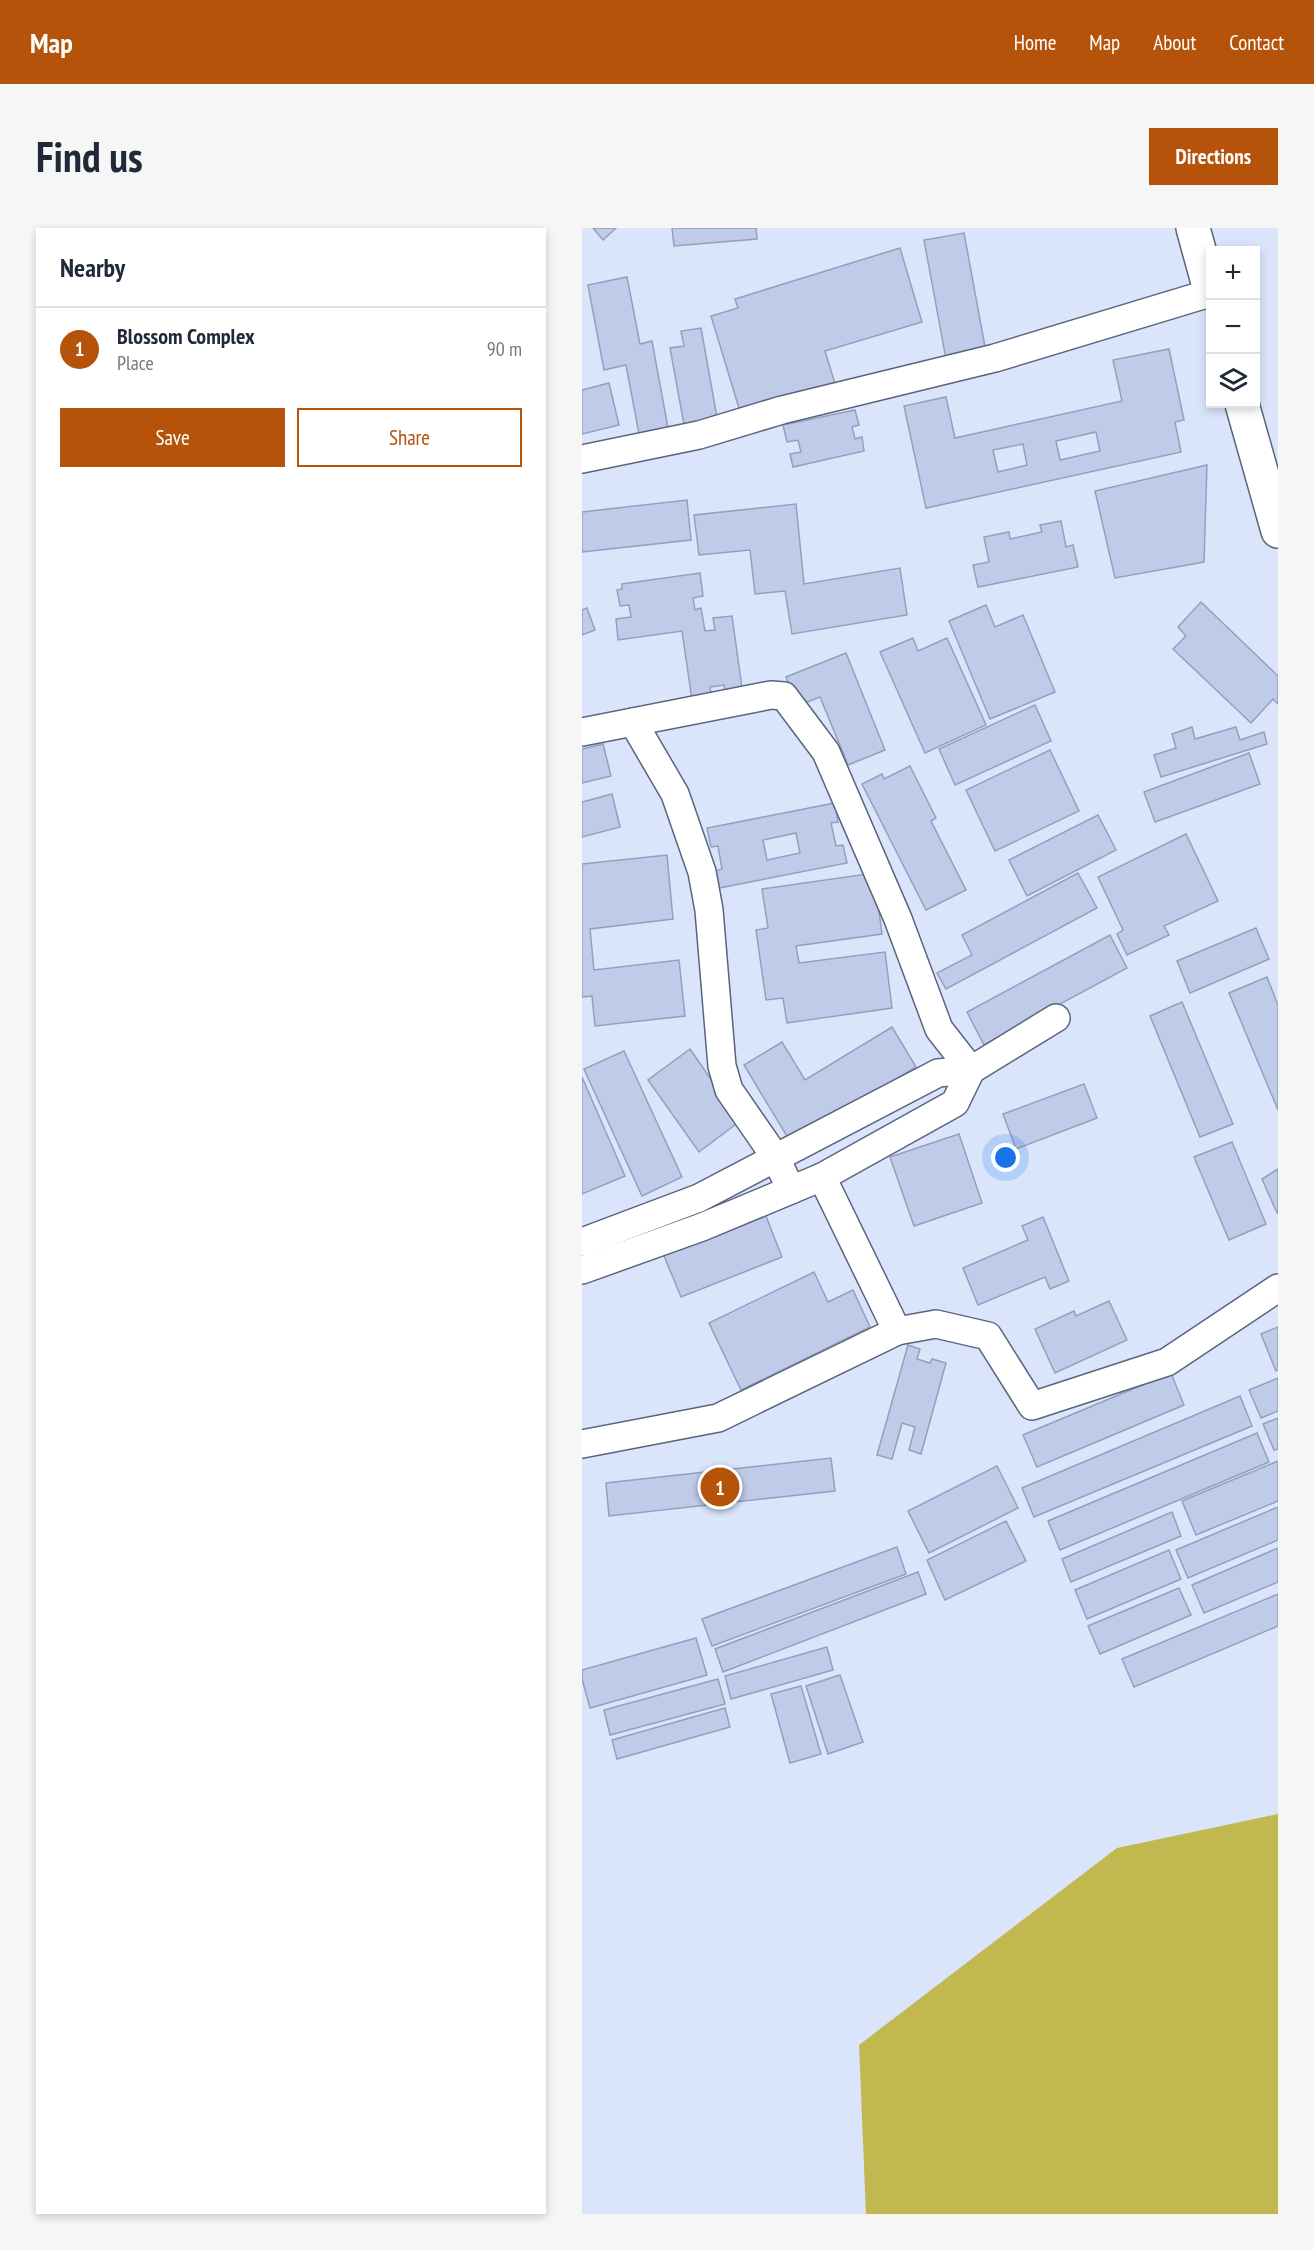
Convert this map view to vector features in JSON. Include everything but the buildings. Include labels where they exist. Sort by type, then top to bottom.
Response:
[{"type":"street","points":[[1193,228],[1206,276]]},
{"type":"street","points":[[582,459],[699,435],[782,410],[996,358],[1206,292]]},
{"type":"street","points":[[1243,408],[1278,531]]},
{"type":"street","points":[[582,732],[771,695],[783,696],[826,752],[898,919],[939,1029],[970,1070]]},
{"type":"street","points":[[633,722],[675,795],[702,872],[709,910],[722,1066],[729,1090],[776,1158],[790,1190]]},
{"type":"street","points":[[582,1242],[699,1198],[938,1073],[970,1070],[1056,1018]]},
{"type":"street","points":[[582,1270],[702,1227],[822,1177],[955,1103],[970,1070]]},
{"type":"street","points":[[822,1177],[897,1331]]},
{"type":"street","points":[[582,1444],[718,1418],[897,1331],[936,1324],[988,1336],[1032,1406],[1167,1362],[1278,1288]]},
{"type":"shaded area","points":[[1278,1814],[1278,2214],[866,2214],[859,2045],[1117,1848]]},
{"type":"place","name":"Blossom Complex","points":[[720,1487]]}]
